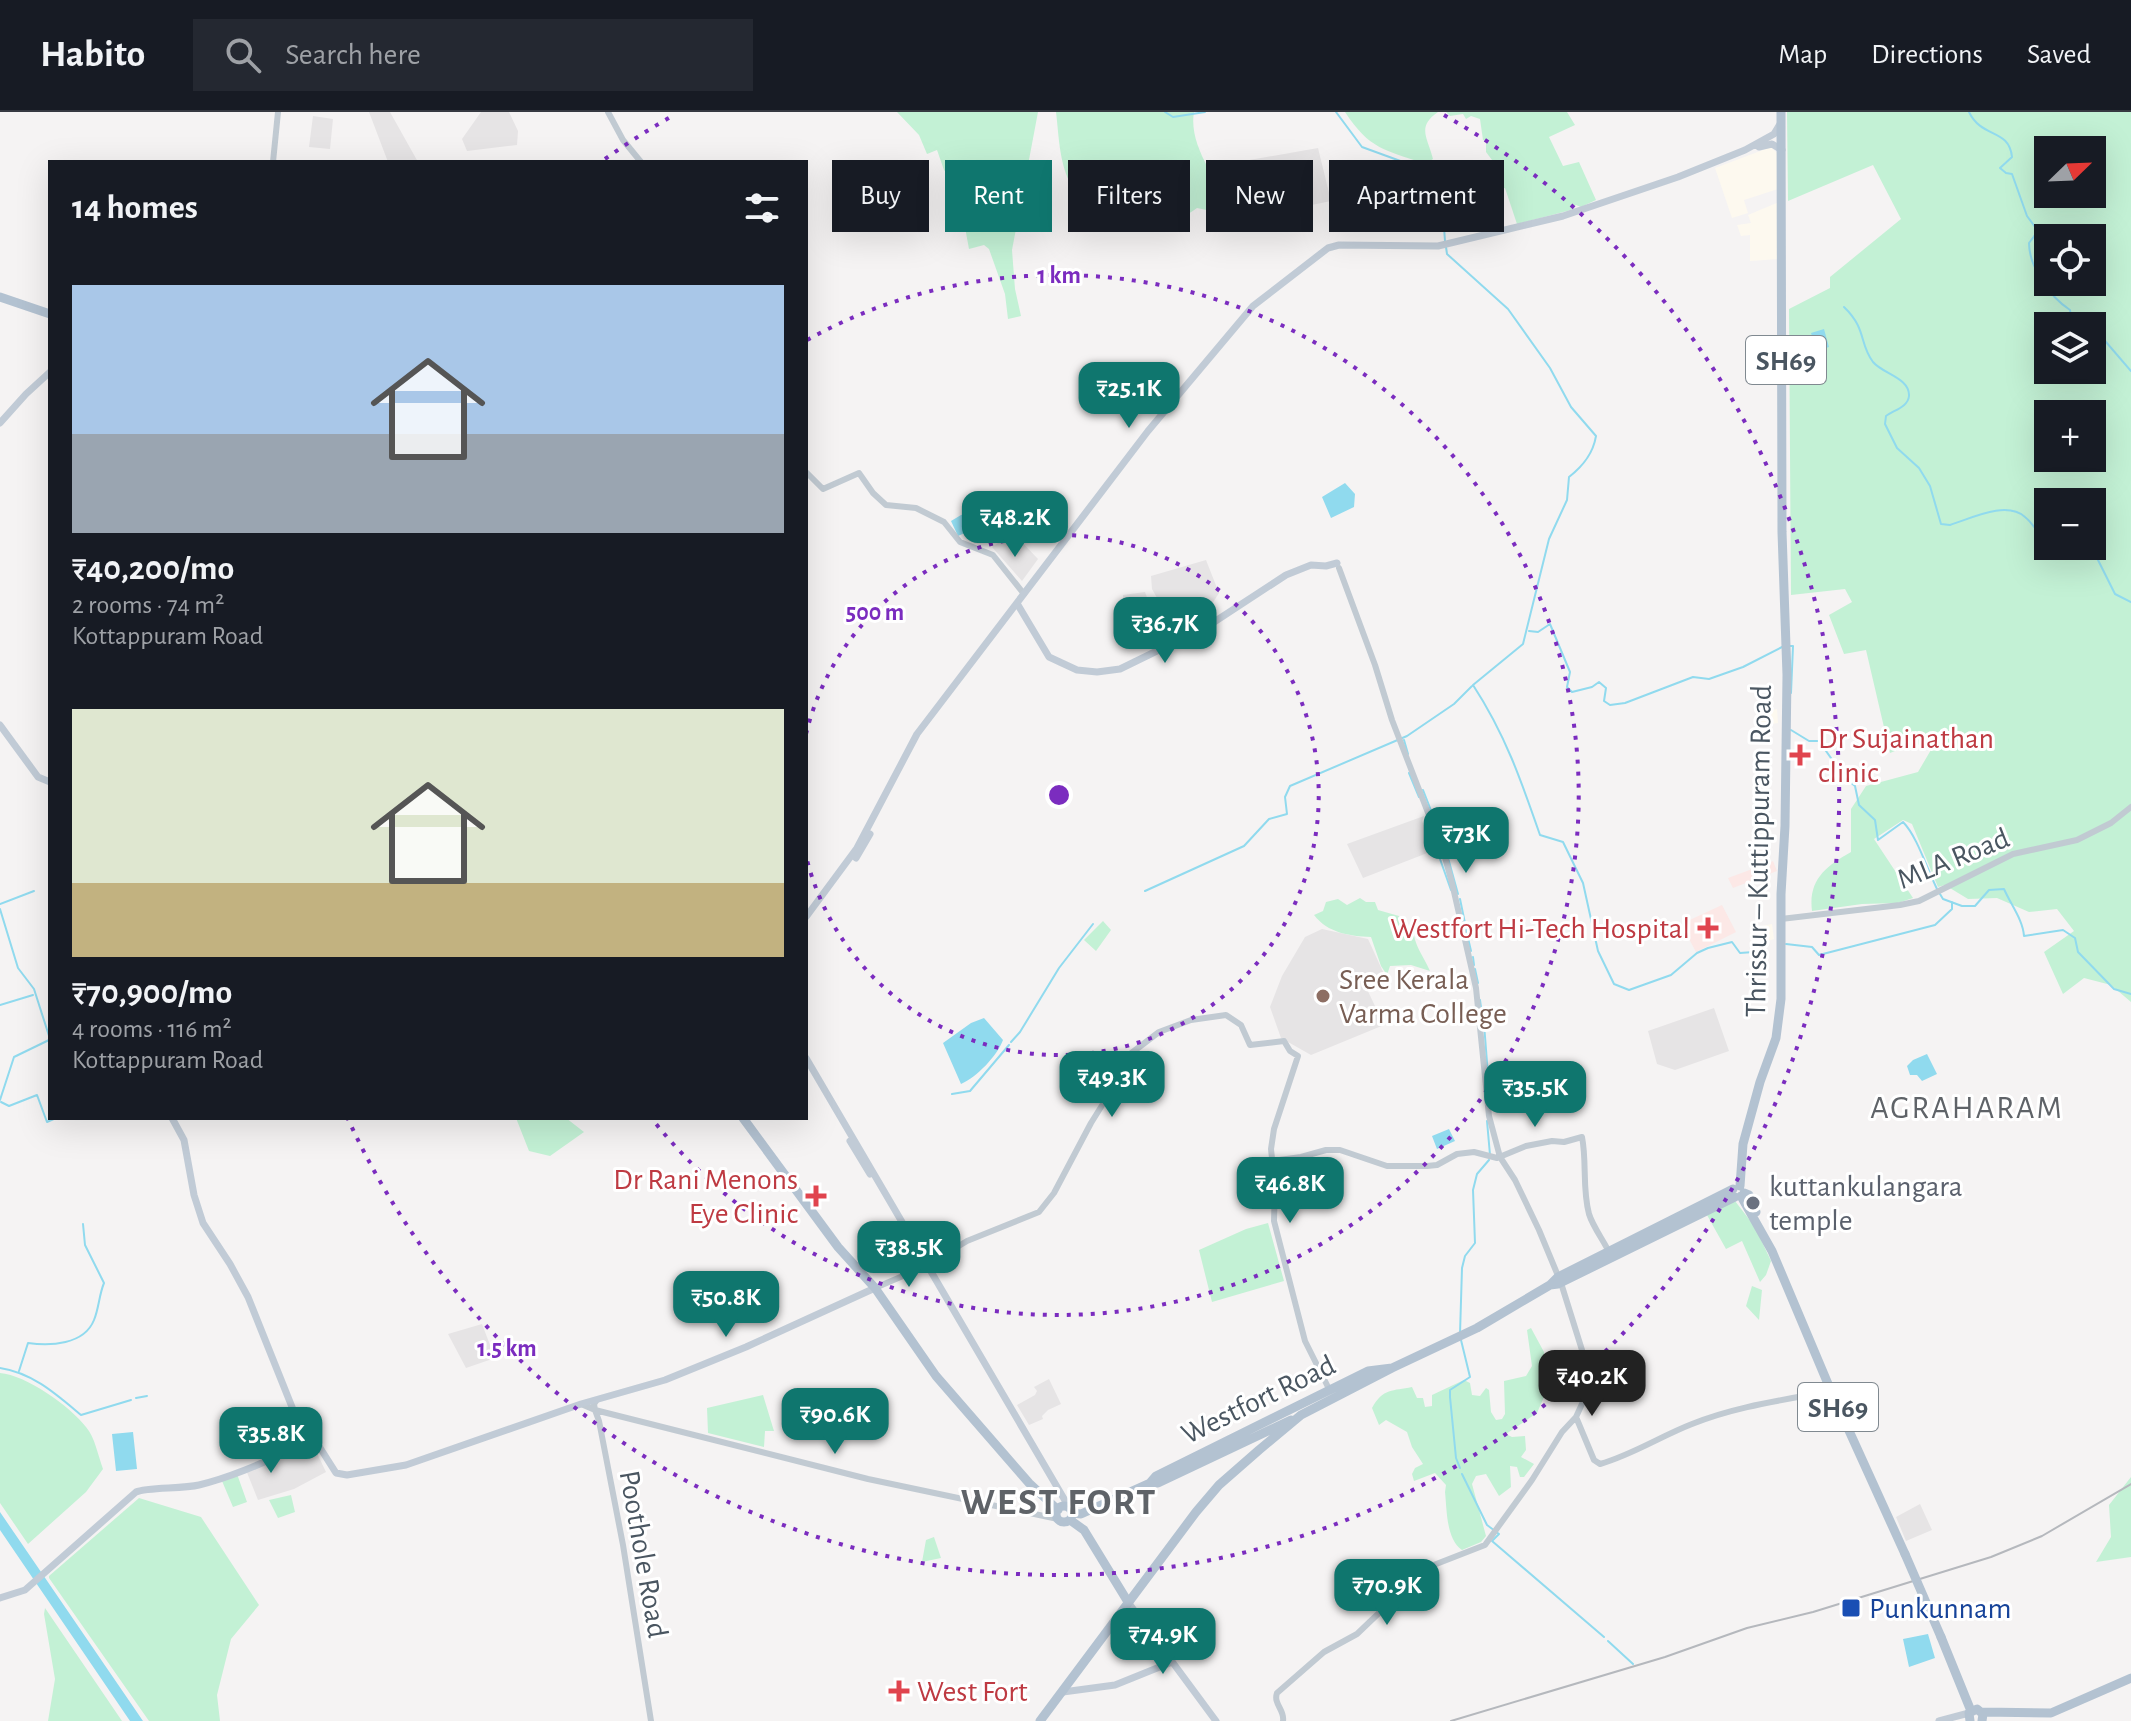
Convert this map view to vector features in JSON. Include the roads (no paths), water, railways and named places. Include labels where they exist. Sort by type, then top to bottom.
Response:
[{"type":"main road","name":"Thrissur – Kuttippuram Road","points":[[1739,1192],[1743,1144],[1776,1038],[1781,999],[1786,788],[1781,413],[1783,115]]},
{"type":"main road","name":"Thrissur – Kuttippuram Road","points":[[1783,115],[1788,590],[1785,607]]},
{"type":"main road","points":[[1745,150],[1774,134],[1783,115]]},
{"type":"main road","points":[[809,916],[857,848],[917,734],[1148,431],[1253,306],[1328,248],[1339,245],[1438,246],[1563,216],[1745,150],[1769,144],[1782,150]]},
{"type":"main road","points":[[0,297],[48,313]]},
{"type":"main road","points":[[0,423],[48,374]]},
{"type":"main road","points":[[1018,605],[1052,659],[1077,670],[1111,671],[1140,662],[1173,641],[1208,626],[1286,575],[1311,565],[1337,566]]},
{"type":"main road","points":[[0,725],[38,777],[48,781]]},
{"type":"main road","points":[[808,1062],[828,1101]]},
{"type":"main road","points":[[808,1069],[927,1265],[1057,1492],[1084,1530],[1133,1613],[1214,1721]]},
{"type":"main road","points":[[173,1120],[184,1140],[194,1195],[203,1223],[248,1297],[300,1427],[320,1448],[334,1471],[347,1475],[406,1465],[581,1404],[681,1374],[875,1288]]},
{"type":"main road","points":[[744,1120],[838,1247],[875,1288],[936,1376],[1062,1522],[1071,1514]]},
{"type":"main road","points":[[1318,1402],[1477,1328],[1556,1282],[1739,1192]]},
{"type":"main road","name":"SH69","points":[[1739,1192],[1772,1251],[1974,1714]]},
{"type":"main road","name":"Westfort Road","points":[[1071,1514],[1081,1514],[1150,1483],[1158,1483],[1318,1402],[1330,1391],[1368,1371],[1392,1368]]},
{"type":"main road","points":[[1040,1721],[1219,1485],[1299,1411]]},
{"type":"main road","points":[[0,1598],[25,1590],[34,1583],[136,1492],[144,1488],[176,1489],[218,1479],[312,1441]]},
{"type":"main road","points":[[1084,1530],[1087,1519],[1101,1505]]},
{"type":"main road","points":[[1063,1692],[1115,1685],[1171,1664]]},
{"type":"main road","points":[[1939,1721],[1974,1714],[2051,1713],[2131,1678]]},
{"type":"street","points":[[273,160],[278,112]]},
{"type":"street","points":[[608,112],[623,140],[639,160]]},
{"type":"street","points":[[808,474],[823,489],[859,473],[886,505],[916,508],[944,522],[960,542],[993,555],[1024,594]]},
{"type":"street","points":[[1283,1721],[1276,1704],[1277,1693],[1324,1652],[1357,1634],[1426,1568],[1478,1549],[1496,1532],[1562,1432],[1576,1417],[1592,1382],[1534,1219],[1500,1157],[1489,1116],[1480,1014],[1466,936],[1444,854],[1337,566]]},
{"type":"street","name":"MLA Road","points":[[1781,919],[1919,901],[2013,854],[2077,840],[2111,823],[2131,807]]},
{"type":"street","points":[[875,1288],[927,1265],[967,1241],[1039,1212],[1054,1193],[1111,1091],[1100,1077],[1164,1029],[1222,1014],[1241,1025],[1250,1045],[1284,1041],[1290,1051],[1298,1056],[1274,1129],[1272,1161],[1276,1236],[1305,1341],[1330,1391]]},
{"type":"street","points":[[1272,1161],[1340,1150],[1395,1167],[1437,1165],[1457,1154],[1470,1152],[1500,1157],[1526,1146],[1582,1137],[1588,1208],[1591,1220],[1610,1254]]},
{"type":"street","points":[[1576,1417],[1594,1460],[1600,1464],[1674,1431],[1733,1410],[1831,1391]]},
{"type":"street","name":"Poothole Road","points":[[596,1401],[595,1410],[623,1545],[651,1721]]},
{"type":"street","points":[[581,1404],[868,1479],[1058,1514]]},
{"type":"water","points":[[1824,329],[1829,347],[1817,351],[1811,333]]},
{"type":"water","points":[[1345,483],[1355,494],[1354,507],[1331,518],[1322,497]]},
{"type":"water","points":[[971,513],[976,528],[958,536],[951,521]]},
{"type":"water","points":[[984,1018],[1003,1040],[986,1065],[961,1084],[943,1043],[971,1023]]},
{"type":"water","points":[[1927,1054],[1937,1074],[1922,1081],[1917,1075],[1910,1075],[1907,1066]]},
{"type":"water","points":[[1449,1129],[1455,1141],[1437,1149],[1432,1136]]},
{"type":"water","points":[[133,1432],[137,1469],[116,1471],[112,1434]]},
{"type":"water","points":[[0,1512],[143,1721],[130,1721],[0,1530]]},
{"type":"water","points":[[1928,1634],[1935,1658],[1909,1667],[1903,1639]]},
{"type":"waterway","points":[[1165,112],[1173,117],[1205,112]]},
{"type":"waterway","points":[[1336,112],[1362,147],[1436,174],[1441,186],[1445,241]]},
{"type":"waterway","points":[[1969,112],[1974,120],[2001,137],[2010,148],[2012,157],[2000,168],[2012,174],[2027,216],[2038,231],[2029,243],[2033,262],[2048,289],[2070,312]]},
{"type":"waterway","points":[[1446,247],[1447,254],[1508,309],[1550,368],[1571,407],[1596,436],[1587,459],[1569,477],[1567,500],[1549,539],[1523,644],[1473,685],[1503,739],[1540,835],[1563,842],[1583,883],[1598,951],[1614,984],[1629,990],[1671,975],[1697,953],[1732,942],[1740,953],[1767,951]]},
{"type":"waterway","points":[[1844,307],[1860,329],[1873,362],[1901,380],[1908,390],[1906,403],[1886,416],[1885,424],[1897,448],[1919,468],[1930,486],[1941,524],[1950,525],[1988,512],[2008,510],[2025,517],[2034,527]]},
{"type":"waterway","points":[[2106,342],[2131,371]]},
{"type":"waterway","points":[[2098,560],[2115,594],[2131,602]]},
{"type":"waterway","points":[[1529,631],[1538,632],[1550,624],[1570,672],[1567,687],[1572,692],[1599,682],[1606,688],[1604,701],[1610,705],[1625,703],[1693,677],[1709,679],[1743,667],[1782,647]]},
{"type":"waterway","points":[[1790,646],[1793,646],[1791,693]]},
{"type":"waterway","points":[[1145,891],[1244,846],[1269,819],[1287,814],[1285,797],[1290,786],[1407,736],[1454,704],[1472,686]]},
{"type":"waterway","points":[[1791,730],[1809,741],[1819,741],[1845,778],[1855,786],[1859,805],[1875,820],[1878,840],[1903,822],[1917,844],[1937,889]]},
{"type":"waterway","points":[[1404,740],[1408,754]]},
{"type":"waterway","points":[[1409,773],[1419,797]]},
{"type":"waterway","points":[[1423,790],[1443,841]]},
{"type":"waterway","points":[[1428,822],[1434,840]]},
{"type":"waterway","points":[[1436,845],[1439,853]]},
{"type":"waterway","points":[[1445,847],[1458,894]]},
{"type":"waterway","points":[[1440,859],[1451,890]]},
{"type":"waterway","points":[[1940,894],[1943,899],[1962,906],[1975,906],[1989,890],[2004,889],[2019,918],[2024,936],[2063,930],[2075,938],[2078,952],[2114,989],[2131,994]]},
{"type":"waterway","points":[[0,904],[34,891]]},
{"type":"waterway","points":[[1460,899],[1467,933]]},
{"type":"waterway","points":[[1786,944],[1812,947],[1819,955],[1935,925],[1952,909],[1952,902]]},
{"type":"waterway","points":[[0,909],[18,968],[34,989],[48,1033]]},
{"type":"waterway","points":[[1011,1042],[1059,968],[1093,924]]},
{"type":"waterway","points":[[1468,938],[1471,951]]},
{"type":"waterway","points":[[1473,957],[1474,965]]},
{"type":"waterway","points":[[1475,969],[1478,983]]},
{"type":"waterway","points":[[0,1005],[33,995]]},
{"type":"waterway","points":[[1480,1000],[1483,1022]]},
{"type":"waterway","points":[[1484,1024],[1488,1075]]},
{"type":"waterway","points":[[0,1100],[14,1057],[48,1040]]},
{"type":"waterway","points":[[952,1094],[970,1091],[1009,1045]]},
{"type":"waterway","points":[[1,1102],[9,1106],[37,1095],[47,1122],[52,1120]]},
{"type":"waterway","points":[[1487,1121],[1490,1155]]},
{"type":"waterway","points":[[1460,1334],[1462,1268],[1465,1256],[1475,1243],[1473,1190],[1477,1174],[1489,1160]]},
{"type":"waterway","points":[[19,1371],[28,1343],[56,1344],[75,1339],[83,1335],[94,1320],[104,1283],[85,1245],[83,1224]]},
{"type":"waterway","points":[[1460,1468],[1456,1458],[1450,1390],[1470,1377],[1461,1340]]},
{"type":"waterway","points":[[0,1368],[34,1380],[81,1415],[131,1400]]},
{"type":"waterway","points":[[136,1398],[147,1396]]},
{"type":"waterway","points":[[1462,1474],[1487,1525],[1499,1534],[1492,1541],[1604,1637]]},
{"type":"waterway","points":[[1608,1641],[1633,1664]]},
{"type":"railway","points":[[1451,1721],[1665,1657],[1747,1628],[1813,1612],[1991,1557],[2042,1536],[2131,1484]]},
{"type":"place","name":"Dr Sujainathan clinic","points":[[1800,755]]},
{"type":"place","name":"Westfort Hi-Tech Hospital","points":[[1708,928]]},
{"type":"place","name":"Sree Kerala Varma College","points":[[1323,996]]},
{"type":"place","name":"Dr Rani Menons Eye Clinic","points":[[816,1196]]},
{"type":"place","name":"kuttankulangara temple","points":[[1753,1203]]},
{"type":"place","name":"Punkunnam","points":[[1851,1608]]},
{"type":"place","name":"West Fort","points":[[899,1691]]},
{"type":"district","name":"AGRAHARAM","points":[[1967,1107]]},
{"type":"district","name":"WEST FORT","points":[[1059,1501]]}]
